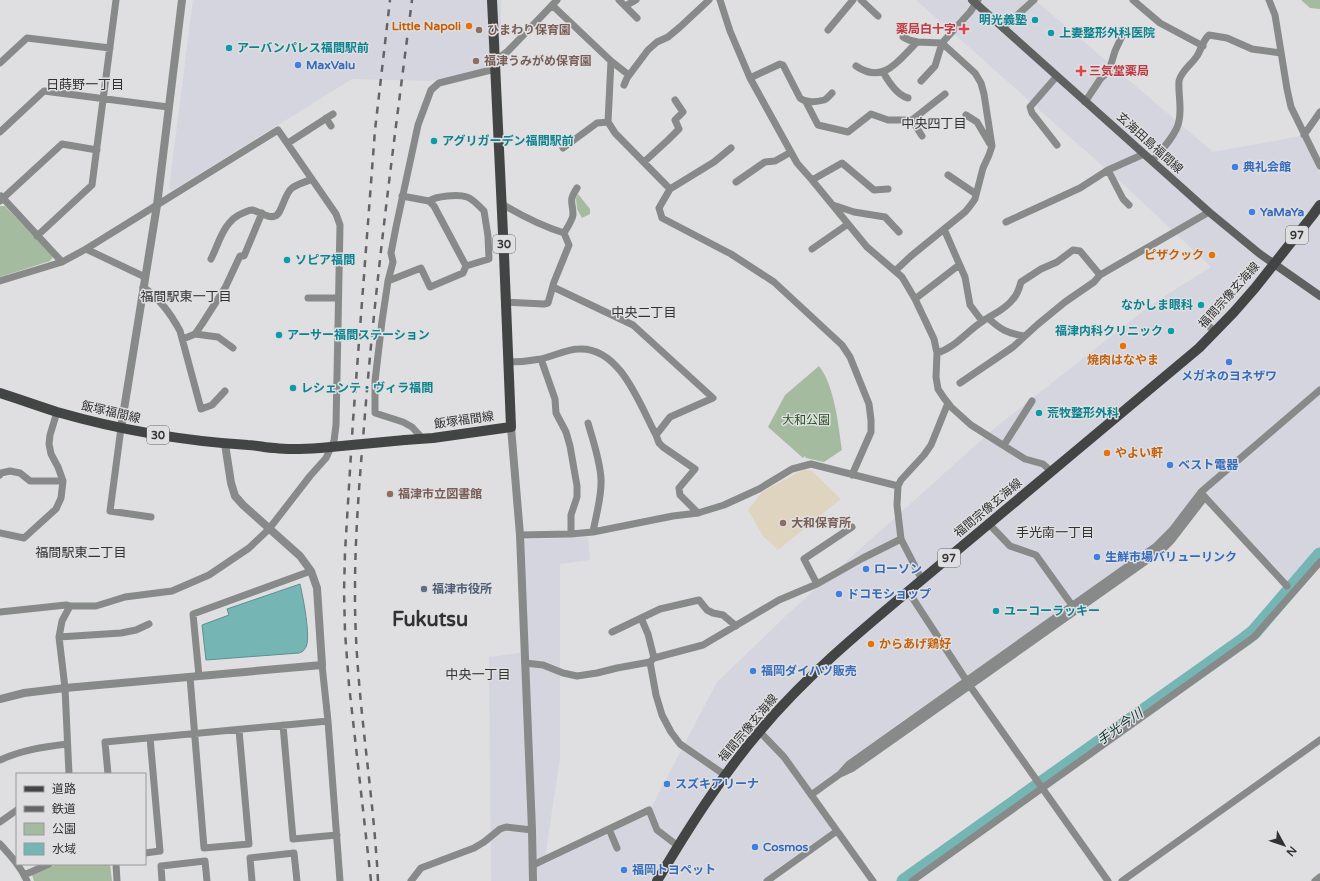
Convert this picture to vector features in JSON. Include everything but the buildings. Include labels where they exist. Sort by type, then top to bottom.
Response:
[{"type":"main road","name":"飯塚福間線","points":[[0,392],[57,412],[154,435],[225,444],[295,450],[424,439],[510,427],[502,204],[492,0]]},
{"type":"main road","name":"玄海田島福間線","points":[[975,1],[1085,102],[1209,212],[1274,265],[1320,296]]},
{"type":"main road","name":"福間宗像玄海線","points":[[657,881],[704,804],[759,731],[807,679],[908,591],[1199,348],[1234,312],[1274,265],[1320,205]]},
{"type":"street","points":[[37,236],[92,185],[116,0]]},
{"type":"street","points":[[151,517],[110,511],[156,205],[182,0]]},
{"type":"street","points":[[619,0],[637,18]]},
{"type":"street","points":[[625,6],[636,0]]},
{"type":"street","points":[[624,85],[648,50],[657,42],[668,37],[680,27],[708,0]]},
{"type":"street","points":[[720,0],[730,31],[750,78],[797,163],[867,247],[902,277],[915,299],[934,338],[937,353],[936,377],[938,389],[948,404],[971,425],[1025,459],[1043,464],[1052,472]]},
{"type":"street","points":[[828,30],[853,0]]},
{"type":"street","points":[[860,0],[878,16]]},
{"type":"street","points":[[1003,28],[1034,0]]},
{"type":"street","points":[[1133,0],[1160,24],[1203,46]]},
{"type":"street","points":[[1269,0],[1275,15],[1291,107],[1320,166]]},
{"type":"street","points":[[921,81],[935,66],[942,43],[970,12],[975,1]]},
{"type":"street","points":[[424,439],[407,424],[374,413],[375,381],[382,321],[388,282],[393,262],[391,253],[418,125],[431,90],[439,83],[495,65],[555,2],[611,60],[625,72]]},
{"type":"street","points":[[1152,161],[1175,132],[1179,121],[1180,77],[1197,56],[1209,35],[1227,38],[1252,48],[1281,53]]},
{"type":"street","points":[[1085,102],[1101,78],[1109,71],[1122,36]]},
{"type":"street","points":[[895,271],[970,206],[976,194],[983,168],[992,146],[984,94],[975,73],[942,43],[917,42],[903,37]]},
{"type":"street","points":[[0,63],[27,38],[110,48]]},
{"type":"street","points":[[856,66],[866,72],[883,72],[892,68],[917,42]]},
{"type":"street","points":[[611,60],[608,122],[615,133],[670,189]]},
{"type":"street","points":[[750,78],[780,64],[783,65],[800,98],[806,102],[818,125],[848,132],[871,114],[888,120],[912,120],[945,94]]},
{"type":"street","points":[[883,72],[898,92],[904,97],[908,98]]},
{"type":"street","points":[[1057,76],[1030,107],[1032,114],[1057,145]]},
{"type":"street","points":[[0,132],[44,91],[168,107]]},
{"type":"street","points":[[806,102],[825,100],[832,93]]},
{"type":"street","points":[[644,162],[679,129],[675,120],[683,112],[675,100]]},
{"type":"street","points":[[1304,135],[1320,112]]},
{"type":"street","points":[[288,143],[333,114]]},
{"type":"street","points":[[966,115],[977,122],[992,146]]},
{"type":"street","points":[[326,118],[331,126]]},
{"type":"street","points":[[912,120],[922,136]]},
{"type":"street","points":[[563,148],[597,123],[608,122]]},
{"type":"street","points":[[0,282],[62,262],[86,249],[278,130],[336,214],[340,225],[337,399],[334,441],[326,458],[310,476],[269,529],[249,548],[209,575],[172,591],[125,597],[96,606],[66,605],[0,612]]},
{"type":"street","points":[[62,262],[1,198],[62,144],[97,150]]},
{"type":"street","points":[[731,148],[714,162],[670,189],[659,208],[662,218],[731,254],[774,282],[842,346],[850,357],[869,404],[871,420],[870,432],[852,475]]},
{"type":"street","points":[[736,182],[766,162],[775,161],[791,152]]},
{"type":"street","points":[[1006,222],[1080,188],[1108,170],[1144,154]]},
{"type":"street","points":[[812,180],[842,163],[874,190],[888,189]]},
{"type":"street","points":[[1108,170],[1123,199],[1129,205]]},
{"type":"street","points":[[948,175],[976,194]]},
{"type":"street","points":[[211,259],[224,230],[231,220],[239,214],[252,210],[271,217],[279,214],[285,197],[292,188],[312,179]]},
{"type":"street","points":[[505,302],[548,303],[568,245],[564,233],[573,217],[572,196],[577,188]]},
{"type":"street","points":[[402,196],[429,201],[434,206],[466,266]]},
{"type":"street","points":[[388,282],[421,268],[430,287],[463,273],[466,266],[489,259],[488,236],[484,211],[467,197],[448,196],[432,198],[429,201]]},
{"type":"street","points":[[502,204],[522,216],[564,233]]},
{"type":"street","points":[[833,205],[854,212],[885,217],[899,232]]},
{"type":"street","points":[[960,383],[1013,347],[1065,302],[1085,289],[1100,275],[1209,212]]},
{"type":"street","points":[[195,334],[225,288],[240,256],[244,256],[262,214]]},
{"type":"street","points":[[812,249],[848,224]]},
{"type":"street","points":[[944,229],[965,277],[970,305],[985,320],[1000,329],[1011,334],[1024,336]]},
{"type":"street","points":[[86,249],[145,277]]},
{"type":"street","points":[[937,353],[945,351],[985,320],[1005,308],[1018,292],[1021,282],[1041,269],[1058,262],[1073,250],[1080,251],[1100,275]]},
{"type":"street","points":[[915,299],[959,265]]},
{"type":"street","points":[[143,287],[154,295],[175,322],[183,339],[201,409],[212,405],[225,391]]},
{"type":"street","points":[[553,287],[633,325],[713,398],[670,417],[656,435]]},
{"type":"street","points":[[308,298],[338,298]]},
{"type":"street","points":[[1202,322],[1215,331]]},
{"type":"street","points":[[183,339],[195,334],[218,337],[233,348]]},
{"type":"street","points":[[508,362],[541,359],[579,348],[597,351],[607,358],[625,376],[656,435],[658,443],[695,469],[679,488],[680,495],[698,513]]},
{"type":"street","points":[[541,359],[555,400],[556,413],[566,432],[577,486],[577,497],[571,515],[571,534]]},
{"type":"street","points":[[811,794],[840,774],[853,768],[903,729],[1127,570],[1162,540],[1203,495],[1320,390]]},
{"type":"street","points":[[1004,445],[1032,402]]},
{"type":"street","points":[[922,580],[901,539],[898,511],[898,486],[901,480],[931,445],[948,404]]},
{"type":"street","points":[[0,533],[24,538],[56,509],[61,498],[63,481],[51,454],[49,444],[50,435],[57,412]]},
{"type":"street","points":[[588,423],[596,451],[601,478],[600,494],[593,532]]},
{"type":"street","points":[[510,427],[520,535],[533,881]]},
{"type":"street","points":[[225,444],[231,483],[235,496],[300,556],[311,571],[317,588],[340,881]]},
{"type":"street","points":[[520,535],[593,532],[673,516],[698,513],[724,505],[760,490],[792,469],[811,464],[898,486]]},
{"type":"street","points":[[0,475],[1,473],[10,471],[20,473],[30,481],[63,481]]},
{"type":"street","points":[[1203,495],[1287,586]]},
{"type":"street","points":[[988,524],[1010,546],[1036,555],[1075,608]]},
{"type":"street","points":[[817,584],[804,559],[852,527]]},
{"type":"street","points":[[525,663],[544,665],[563,673],[577,676],[597,673],[652,660],[703,645],[779,600],[817,584],[901,539]]},
{"type":"street","points":[[912,881],[1041,786],[1254,637],[1320,562]]},
{"type":"street","points":[[199,676],[193,614],[311,571]]},
{"type":"street","points":[[908,591],[968,683],[1108,881]]},
{"type":"street","points":[[612,632],[660,609],[699,600],[707,610],[723,616],[736,626]]},
{"type":"street","points":[[69,773],[65,688],[59,637],[62,621],[70,606]]},
{"type":"street","points":[[640,618],[648,634],[656,695],[662,715],[671,732],[680,744],[726,775]]},
{"type":"street","points":[[59,637],[120,633],[136,630],[149,624]]},
{"type":"street","points":[[0,699],[24,693],[65,688],[322,665]]},
{"type":"street","points":[[190,677],[204,848],[249,844],[239,730]]},
{"type":"street","points":[[108,773],[105,742],[328,721]]},
{"type":"street","points":[[284,726],[293,839],[337,835]]},
{"type":"street","points":[[759,731],[784,758],[873,881]]},
{"type":"street","points":[[146,853],[160,851],[150,738]]},
{"type":"street","points":[[1122,881],[1320,740]]},
{"type":"street","points":[[0,760],[13,754],[33,749],[67,744]]},
{"type":"street","points":[[533,865],[649,810],[657,830],[678,846]]},
{"type":"street","points":[[0,822],[16,811]]},
{"type":"street","points":[[411,881],[421,868],[474,848],[500,829],[506,827],[532,830]]},
{"type":"street","points":[[609,829],[617,848]]},
{"type":"street","points":[[767,881],[837,830]]},
{"type":"street","points":[[0,844],[16,864]]},
{"type":"street","points":[[252,881],[250,858],[294,853],[297,881]]},
{"type":"street","points":[[162,881],[161,866],[205,861],[207,881]]},
{"type":"street","points":[[17,865],[26,878],[47,865]]},
{"type":"street","points":[[116,865],[117,881]]},
{"type":"street","points":[[1315,881],[1320,877]]},
{"type":"shaded area","points":[[193,0],[501,0],[501,45],[486,68],[430,81],[352,79],[172,191],[169,188]]},
{"type":"shaded area","points":[[916,0],[1035,0],[1213,152],[1301,136],[1320,173],[1320,554],[1292,585],[1202,489],[1161,539],[915,714],[807,795],[832,830],[761,881],[491,881],[489,657],[528,652],[524,540],[588,537],[590,560],[560,564],[560,758],[544,865],[643,815],[652,806],[717,682],[791,611],[996,427],[1152,304],[1211,267],[1134,194]]},
{"type":"shaded area","name":"大和保育所","points":[[804,470],[812,471],[841,499],[778,550],[763,536],[748,510],[762,492]]},
{"type":"green space","points":[[1301,0],[1320,0],[1320,9],[1310,8]]},
{"type":"green space","points":[[578,194],[590,209],[590,214],[582,218],[577,209],[576,198]]},
{"type":"green space","points":[[0,206],[5,206],[53,257],[50,261],[0,277]]},
{"type":"green space","name":"大和公園","points":[[819,366],[829,384],[837,418],[842,450],[824,462],[806,458],[805,456],[803,458],[768,427],[785,395]]},
{"type":"green space","points":[[55,865],[110,865],[112,881],[34,881],[32,875]]},
{"type":"water","points":[[300,584],[308,635],[306,647],[303,651],[299,653],[206,660],[202,625],[229,615],[227,609]]},
{"type":"waterway","name":"手光今川","points":[[904,881],[1254,632],[1320,555]]},
{"type":"railway","points":[[371,881],[349,685],[344,592],[353,421],[375,130],[390,0]]},
{"type":"railway","points":[[378,881],[376,844],[357,662],[355,626],[356,542],[362,449],[375,302],[412,0]]},
{"type":"place","name":"明光義塾","points":[[1035,20]]},
{"type":"place","name":"Little Napoli","points":[[469,26]]},
{"type":"place","name":"薬局白十字","points":[[964,29]]},
{"type":"place","name":"ひまわり保育園","points":[[479,30]]},
{"type":"place","name":"上妻整形外科医院","points":[[1051,33]]},
{"type":"place","name":"アーバンパレス福間駅前","points":[[229,48]]},
{"type":"place","name":"福津うみがめ保育園","points":[[476,61]]},
{"type":"place","name":"MaxValu","points":[[298,65]]},
{"type":"place","name":"三気堂薬局","points":[[1081,71]]},
{"type":"place","name":"アグリガーデン福間駅前","points":[[434,141]]},
{"type":"place","name":"典礼会館","points":[[1235,167]]},
{"type":"place","name":"YaMaYa","points":[[1252,212]]},
{"type":"place","name":"ピザクック","points":[[1212,255]]},
{"type":"place","name":"ソピア福間","points":[[287,260]]},
{"type":"place","name":"なかしま眼科","points":[[1201,305]]},
{"type":"place","name":"福津内科クリニック","points":[[1171,331]]},
{"type":"place","name":"アーサー福間ステーション","points":[[279,335]]},
{"type":"place","name":"焼肉はなやま","points":[[1123,346]]},
{"type":"place","name":"メガネのヨネザワ","points":[[1229,362]]},
{"type":"place","name":"レシェンテ・ヴィラ福間","points":[[293,388]]},
{"type":"place","name":"荒牧整形外科","points":[[1039,413]]},
{"type":"place","name":"やよい軒","points":[[1107,453]]},
{"type":"place","name":"ベスト電器","points":[[1170,465]]},
{"type":"place","name":"福津市立図書館","points":[[390,494]]},
{"type":"place","name":"大和保育所","points":[[783,523]]},
{"type":"place","name":"生鮮市場バリューリンク","points":[[1097,557]]},
{"type":"place","name":"ローソン","points":[[866,569]]},
{"type":"place","name":"福津市役所","points":[[424,589]]},
{"type":"place","name":"ドコモショップ","points":[[839,594]]},
{"type":"place","name":"ユーコーラッキー","points":[[996,611]]},
{"type":"place","name":"からあげ鶏好","points":[[871,644]]},
{"type":"place","name":"福岡ダイハツ販売","points":[[753,671]]},
{"type":"place","name":"スズキアリーナ","points":[[667,784]]},
{"type":"place","name":"Cosmos","points":[[755,847]]},
{"type":"place","name":"福岡トヨペット","points":[[624,870]]},
{"type":"district","name":"日蒔野一丁目","points":[[85,85]]},
{"type":"district","name":"中央四丁目","points":[[934,124]]},
{"type":"district","name":"福間駅東一丁目","points":[[186,297]]},
{"type":"district","name":"中央二丁目","points":[[644,313]]},
{"type":"district","name":"手光南一丁目","points":[[1055,533]]},
{"type":"district","name":"福間駅東二丁目","points":[[81,553]]},
{"type":"district","name":"Fukutsu","points":[[430,620]]},
{"type":"district","name":"中央一丁目","points":[[478,675]]}]
